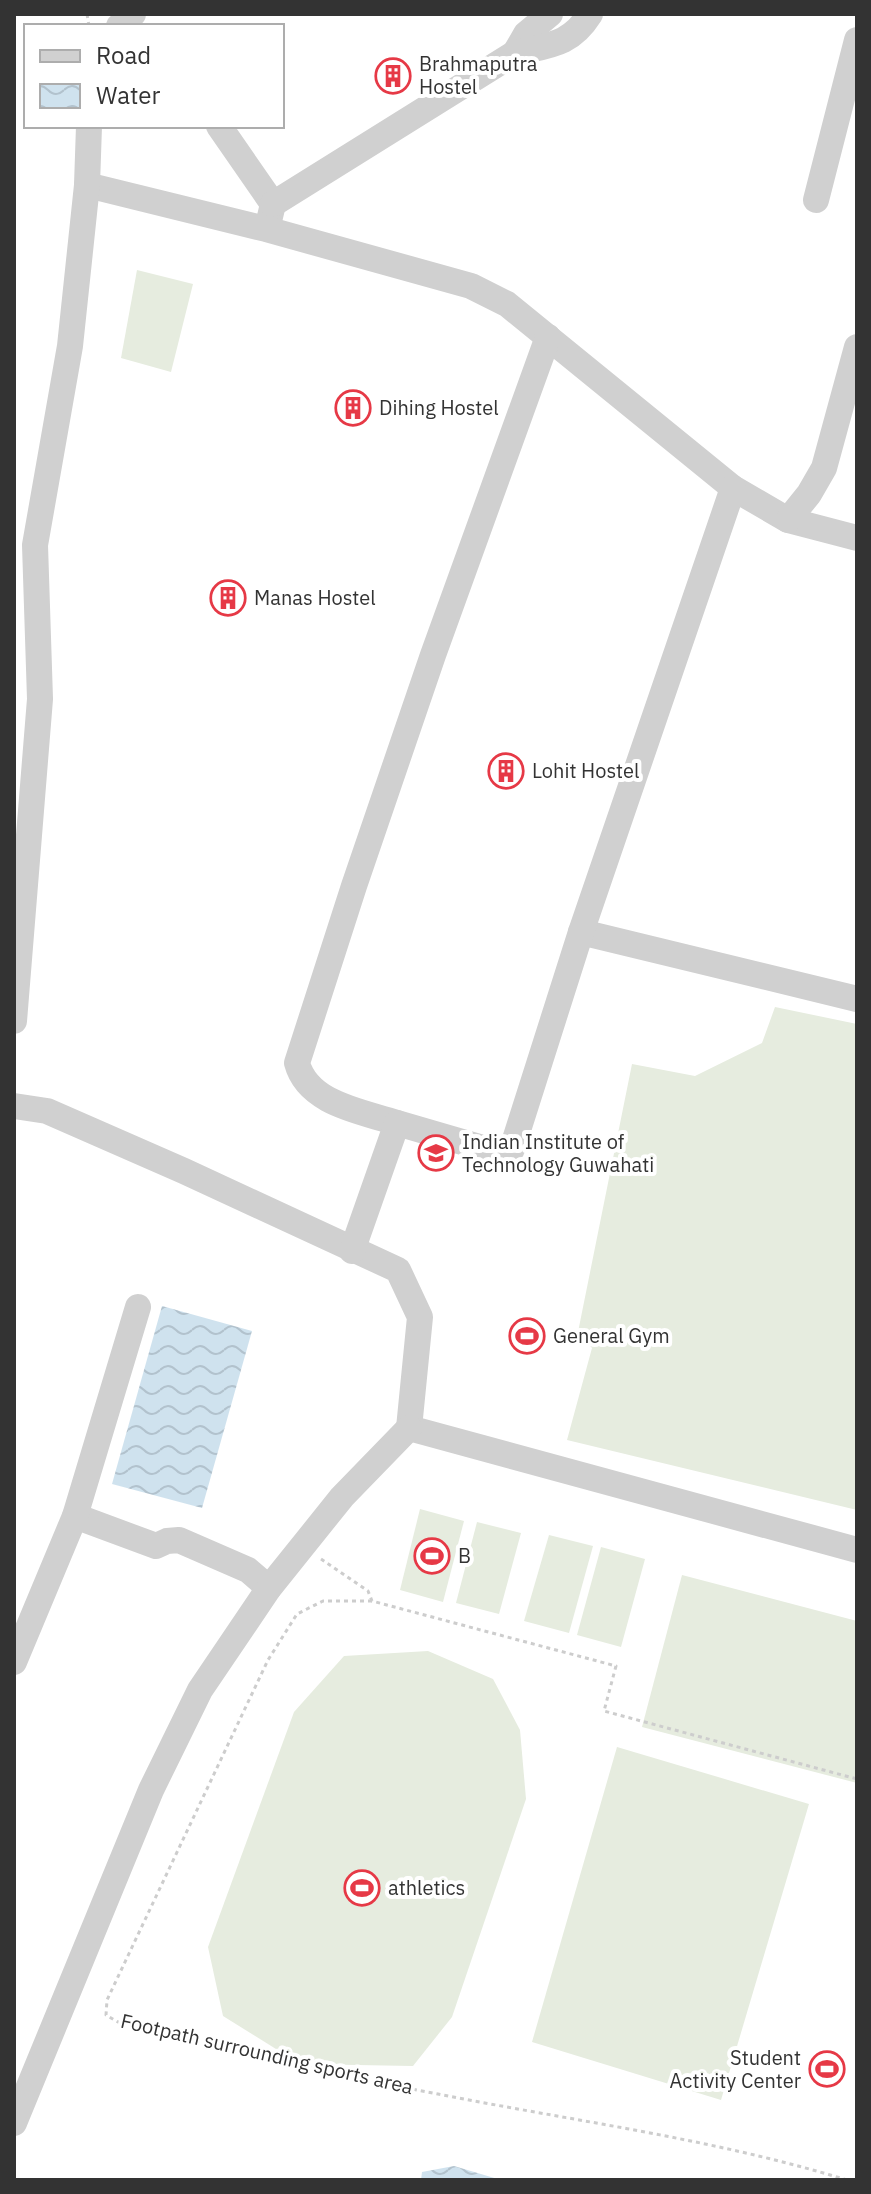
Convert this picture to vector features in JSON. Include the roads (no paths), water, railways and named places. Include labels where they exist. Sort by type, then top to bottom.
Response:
[{"type":"street","points":[[515,53],[526,34],[550,14]]},
{"type":"street","points":[[270,216],[515,53],[552,46],[579,29],[590,14]]},
{"type":"street","points":[[816,200],[857,40]]},
{"type":"street","points":[[14,1021],[40,699],[35,545],[26,522],[70,346],[87,185],[89,128]]},
{"type":"street","points":[[220,128],[270,216]]},
{"type":"street","points":[[87,185],[270,216],[471,286],[507,304],[733,488],[788,520],[857,538]]},
{"type":"street","points":[[548,337],[433,655],[297,1063],[301,1078],[310,1089],[322,1097],[397,1123],[500,1153],[512,1149],[581,932],[733,488]]},
{"type":"street","points":[[788,520],[809,494],[824,468],[857,347]]},
{"type":"street","points":[[581,932],[857,999]]},
{"type":"street","points":[[14,1106],[47,1111],[398,1270],[420,1317],[409,1428],[342,1497],[302,1546],[269,1588],[200,1690],[151,1790],[14,2123]]},
{"type":"street","points":[[352,1251],[397,1123]]},
{"type":"street","points":[[14,1662],[75,1516],[138,1307]]},
{"type":"street","points":[[409,1428],[857,1550]]},
{"type":"street","points":[[75,1516],[156,1546],[179,1540],[248,1570],[269,1588]]},
{"type":"water","points":[[162,1306],[252,1331],[202,1508],[112,1484]]},
{"type":"water","points":[[454,2166],[501,2180],[421,2180],[422,2172]]},
{"type":"place","name":"Brahmaputra Hostel","points":[[393,76]]},
{"type":"place","name":"Dihing Hostel","points":[[353,408]]},
{"type":"place","name":"Manas Hostel","points":[[228,598]]},
{"type":"place","name":"Lohit Hostel","points":[[506,771]]},
{"type":"place","name":"Indian Institute of Technology Guwahati","points":[[436,1153]]},
{"type":"place","name":"General Gym","points":[[527,1336]]},
{"type":"place","name":"B","points":[[432,1556]]},
{"type":"place","name":"athletics","points":[[362,1888]]},
{"type":"place","name":"Student Activity Center","points":[[827,2069]]}]
